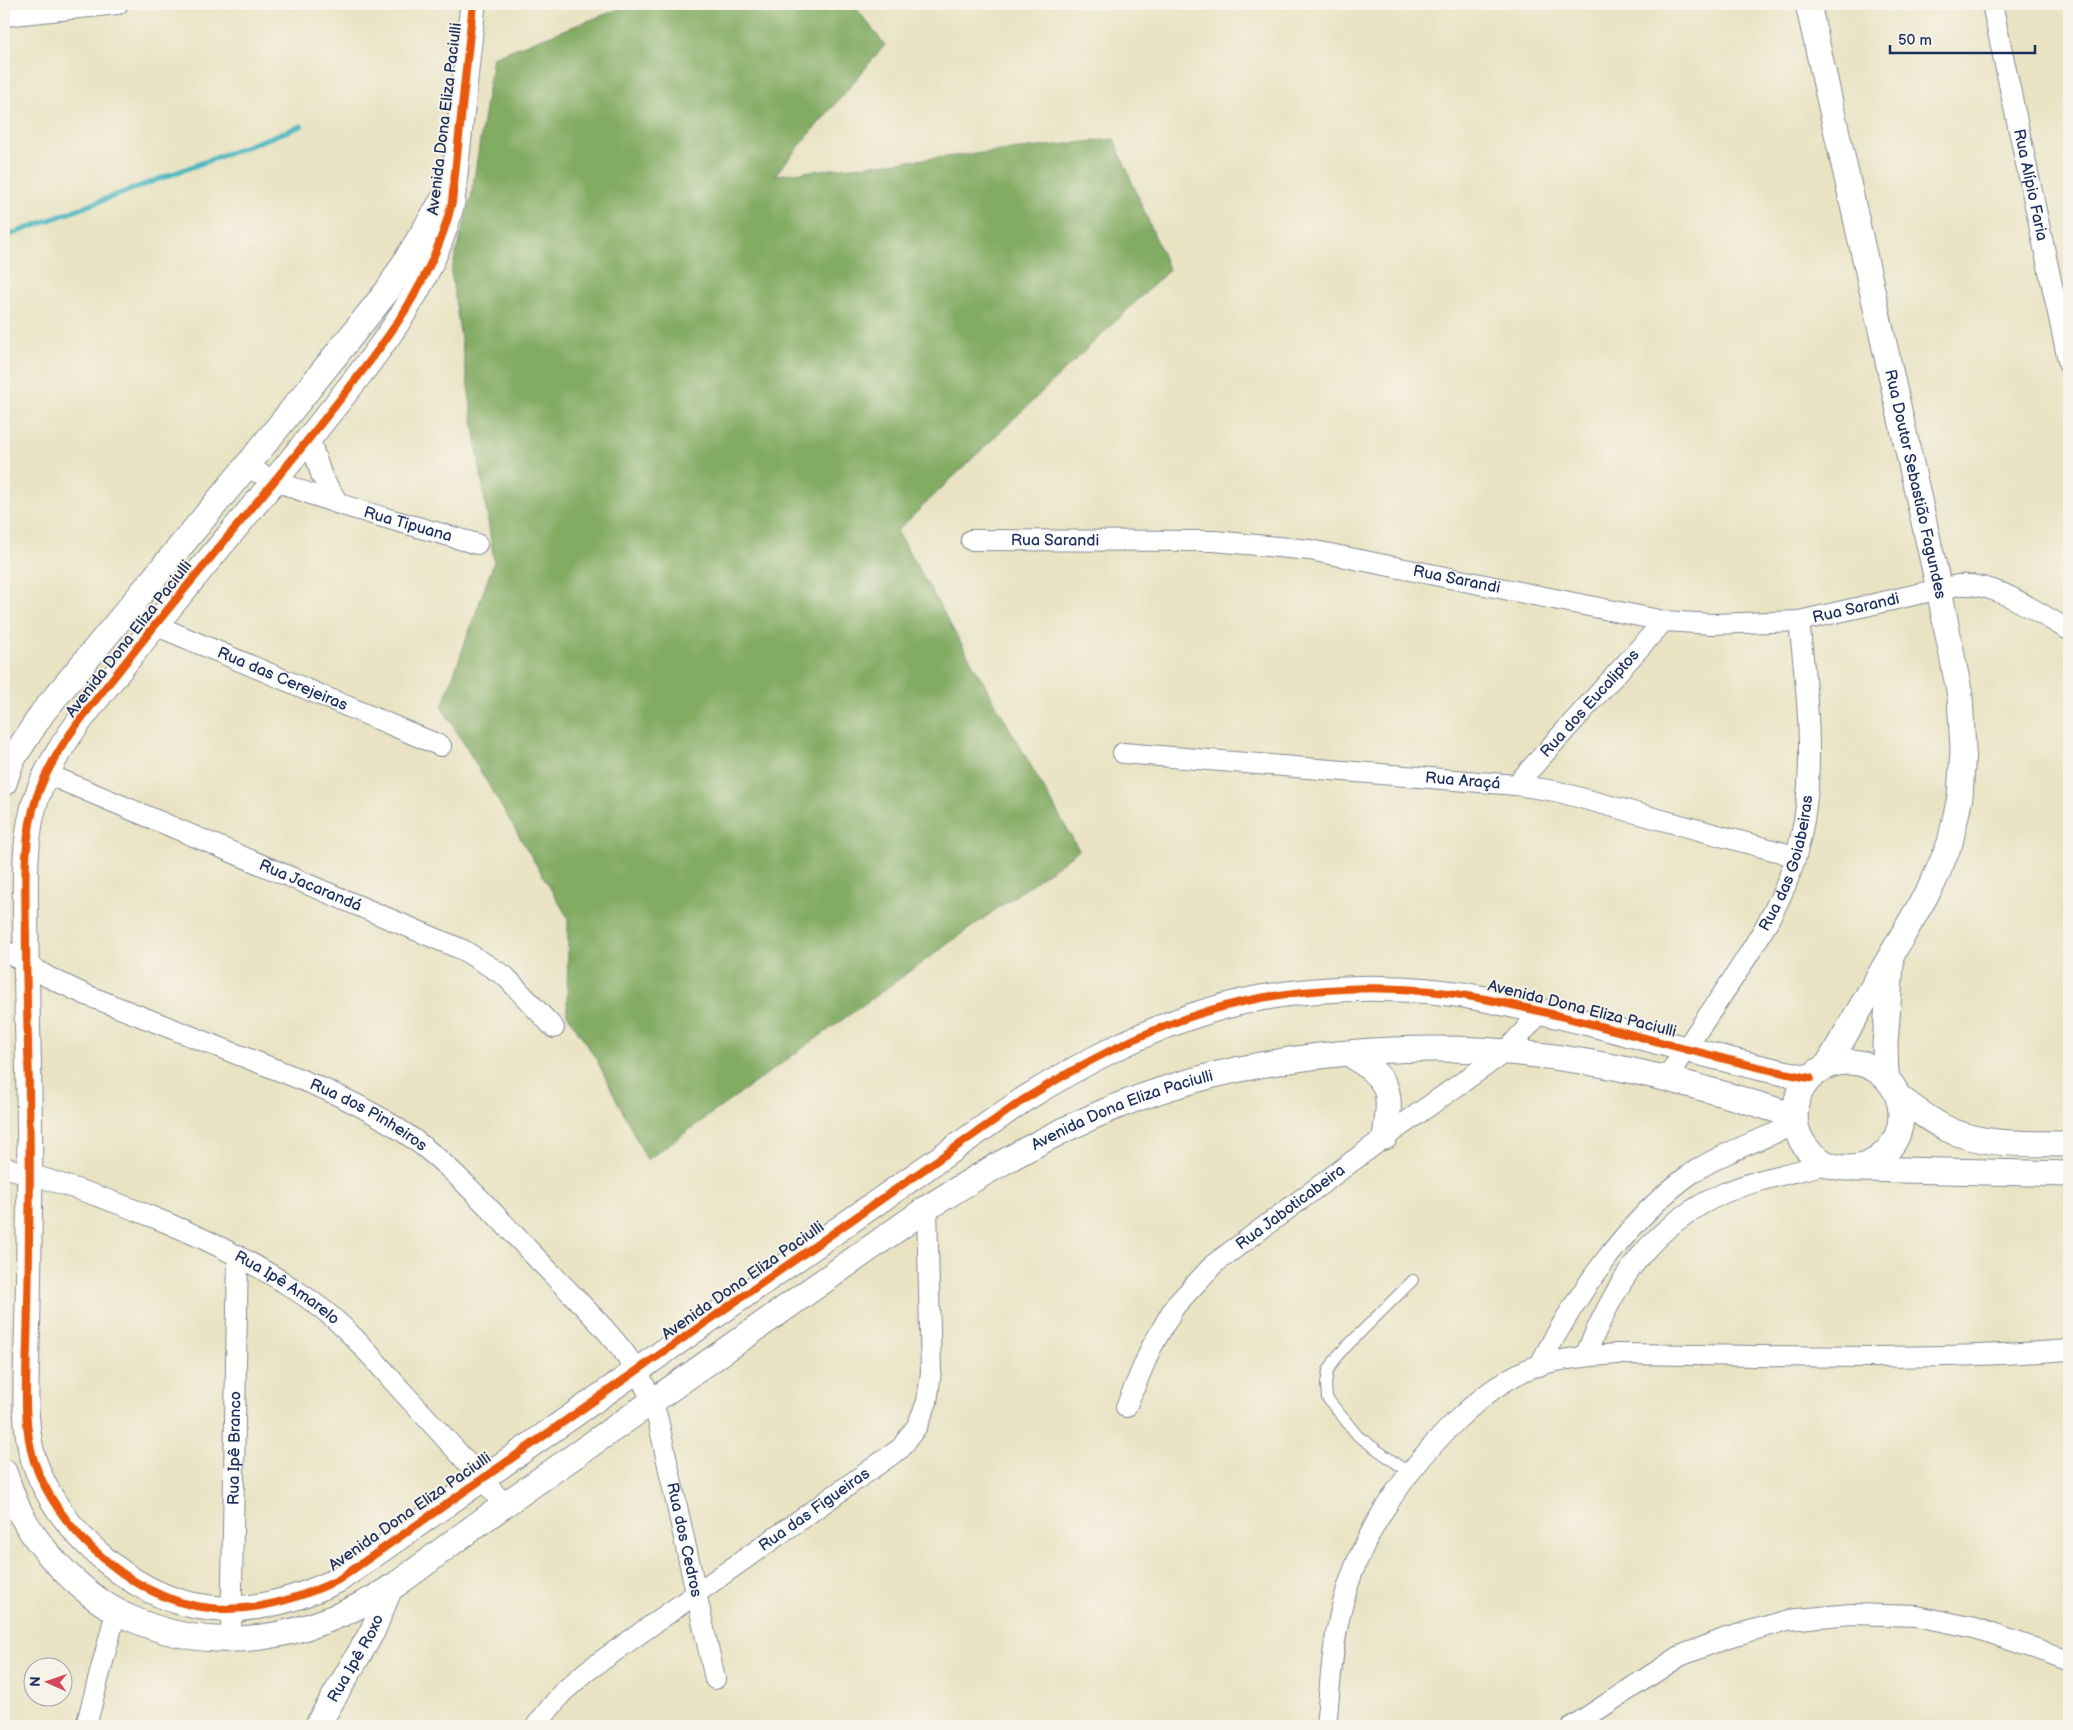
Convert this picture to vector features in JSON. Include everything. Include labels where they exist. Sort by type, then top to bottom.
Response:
[{"type":"street","points":[[4,16],[118,4]]},
{"type":"street","name":"Avenida Dona Eliza Paciulli","points":[[473,4],[456,176],[447,224],[426,277],[387,340],[275,481],[155,624],[85,715],[47,774],[32,814],[28,838],[26,964],[31,1174],[26,1381],[32,1457],[43,1483],[62,1514],[84,1541],[111,1566],[138,1585],[164,1598],[193,1606],[232,1610],[262,1607],[289,1601],[338,1580],[1023,1100],[1072,1070],[1167,1026],[1208,1011],[1252,1000],[1332,990],[1410,991],[1444,994],[1483,999],[1541,1012],[1768,1070],[1818,1072]]},
{"type":"street","name":"Rua Doutor Sebastião Fagundes","points":[[1808,4],[1939,589],[1960,696],[1963,750],[1960,797],[1950,843],[1936,875],[1891,958],[1818,1072]]},
{"type":"street","name":"Rua Alípio Faria","points":[[1992,4],[2069,366]]},
{"type":"street","name":"Avenida Dona Eliza Paciulli","points":[[4,783],[12,760],[43,712],[246,467],[388,290],[419,241],[456,176]]},
{"type":"street","points":[[309,437],[322,477],[339,504]]},
{"type":"street","name":"Rua Tipuana","points":[[246,467],[275,481],[339,504],[477,544]]},
{"type":"street","name":"Rua Sarandi","points":[[971,540],[1214,541],[1310,550],[1664,621],[1712,624],[1799,621],[1958,585],[1983,586],[2069,630]]},
{"type":"street","name":"Rua das Cerejeiras","points":[[126,610],[441,746]]},
{"type":"street","name":"Rua dos Eucaliptos","points":[[1516,785],[1664,621]]},
{"type":"street","name":"Rua das Goiabeiras","points":[[1667,1078],[1762,932],[1781,896],[1795,856],[1806,808],[1810,760],[1809,710],[1799,621]]},
{"type":"street","name":"Rua Araçá","points":[[1123,753],[1516,785],[1586,798],[1795,856]]},
{"type":"street","name":"Rua Jacarandá","points":[[47,774],[463,950],[505,976],[554,1028]]},
{"type":"street","name":"Rua dos Pinheiros","points":[[4,950],[26,964],[84,994],[336,1093],[376,1113],[414,1139],[451,1171],[607,1331],[638,1371],[653,1402]]},
{"type":"street","name":"Rua Doutor Sebastião Fagundes","points":[[1886,1076],[1884,1044],[1891,958]]},
{"type":"street","name":"Rua Jaboticabeira","points":[[1126,1407],[1152,1348],[1175,1306],[1214,1264],[1385,1137],[1505,1052],[1541,1012]]},
{"type":"street","name":"Avenida Dona Eliza Paciulli","points":[[4,1472],[16,1506],[38,1541],[96,1599],[116,1612],[163,1631],[231,1640],[258,1639],[317,1625],[390,1588],[504,1504],[653,1402],[927,1208],[987,1170],[1025,1149],[1121,1105],[1179,1085],[1240,1070],[1350,1054],[1456,1049],[1505,1052],[1586,1062],[1667,1078],[1795,1120]]},
{"type":"street","points":[[1350,1054],[1379,1075],[1385,1085],[1389,1112],[1385,1137]]},
{"type":"street","points":[[2069,1144],[2007,1142],[1962,1135],[1927,1117],[1900,1098],[1886,1076],[1868,1065],[1848,1061],[1818,1072],[1798,1095],[1795,1120],[1801,1141],[1812,1155],[1837,1167],[2069,1174]]},
{"type":"street","points":[[1586,1356],[1605,1309],[1625,1275],[1653,1240],[1684,1214],[1724,1192],[1768,1178],[1873,1163],[1892,1147],[1902,1123],[1900,1098]]},
{"type":"street","points":[[1539,1366],[1561,1324],[1598,1272],[1635,1224],[1665,1194],[1696,1171],[1795,1120]]},
{"type":"street","name":"Rua Ipê Amarelo","points":[[4,1167],[31,1174],[138,1212],[238,1255],[321,1308],[356,1340],[504,1504]]},
{"type":"street","name":"Rua das Figueiras","points":[[536,1726],[562,1693],[586,1671],[880,1465],[901,1448],[917,1426],[927,1402],[931,1372],[927,1208]]},
{"type":"street","name":"Rua Ipê Branco","points":[[231,1640],[238,1255]]},
{"type":"street","points":[[1326,1726],[1332,1670],[1343,1602],[1354,1569],[1379,1515],[1408,1472],[1435,1442],[1475,1403],[1503,1383],[1539,1366],[1586,1356],[1662,1354],[1873,1359],[2016,1355],[2069,1350]]},
{"type":"street","name":"Rua dos Cedros","points":[[653,1402],[715,1679]]},
{"type":"street","name":"Rua Ipê Roxo","points":[[317,1726],[372,1632],[390,1588]]},
{"type":"street","points":[[86,1726],[116,1612]]},
{"type":"street","points":[[1573,1726],[1680,1656],[1726,1638],[1788,1620],[1851,1614],[1917,1616],[1975,1628],[2069,1660]]},
{"type":"lane","points":[[1408,1472],[1358,1436],[1327,1398],[1326,1384],[1328,1371],[1338,1355],[1413,1280]]},
{"type":"green space","points":[[632,4],[853,4],[885,45],[775,175],[1114,139],[1169,270],[897,531],[1079,850],[647,1160],[596,1059],[567,1014],[568,918],[442,707],[494,562],[451,272],[471,198],[493,57]]},
{"type":"waterway","points":[[4,237],[301,126]]},
{"type":"cycle path","points":[[473,4],[452,202],[442,236],[429,268],[413,298],[354,382],[194,577],[76,726],[54,760],[37,796],[32,814],[26,851],[25,890],[30,1160],[26,1389],[28,1433],[34,1461],[44,1485],[58,1509],[84,1540],[122,1573],[150,1590],[180,1602],[210,1608],[240,1609],[272,1604],[304,1594],[338,1580],[1023,1100],[1067,1074],[1136,1038],[1208,1011],[1240,1002],[1310,991],[1382,988],[1417,990],[1485,999],[1536,1010],[1748,1065],[1810,1078]]}]
